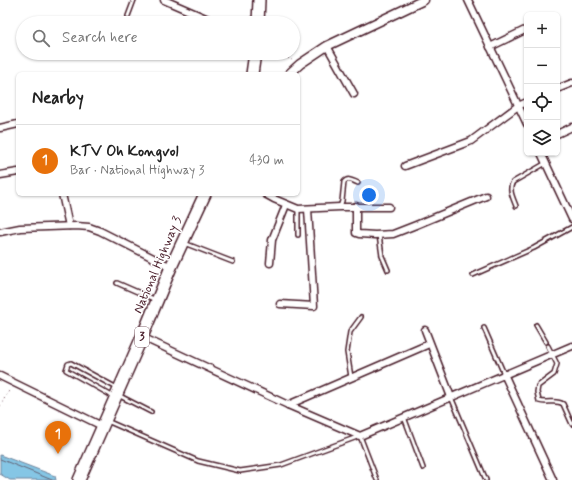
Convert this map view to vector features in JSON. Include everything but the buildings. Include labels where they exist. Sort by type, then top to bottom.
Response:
[{"type":"highway","points":[[258,16],[259,0]]},
{"type":"highway","points":[[252,72],[254,60]]},
{"type":"highway","name":"National Highway 3","points":[[79,480],[182,242],[204,196]]},
{"type":"street","points":[[164,0],[201,16]]},
{"type":"street","points":[[291,72],[300,64],[327,46],[424,0]]},
{"type":"street","points":[[468,0],[525,120]]},
{"type":"street","points":[[490,47],[524,30]]},
{"type":"street","points":[[327,46],[354,94]]},
{"type":"street","points":[[560,88],[572,83]]},
{"type":"street","points":[[405,166],[471,141],[518,106],[524,103]]},
{"type":"street","points":[[0,128],[16,124]]},
{"type":"street","points":[[560,133],[572,127]]},
{"type":"street","points":[[542,156],[571,217]]},
{"type":"street","points":[[0,175],[16,172]]},
{"type":"street","points":[[62,196],[69,226]]},
{"type":"street","points":[[269,196],[286,205],[298,209],[356,206],[389,207]]},
{"type":"street","points":[[356,206],[356,233],[379,235],[393,234],[416,226],[486,196]]},
{"type":"street","points":[[270,263],[272,240],[286,205]]},
{"type":"street","points":[[280,304],[314,306],[308,209]]},
{"type":"street","points":[[0,232],[20,228],[69,226],[89,227],[171,267]]},
{"type":"street","points":[[425,330],[451,397]]},
{"type":"street","points":[[142,337],[288,405],[360,436],[572,346]]},
{"type":"street","points":[[288,405],[430,344]]},
{"type":"street","points":[[504,374],[553,480]]},
{"type":"street","points":[[0,376],[13,384],[104,423]]},
{"type":"lane","points":[[128,16],[134,0]]},
{"type":"lane","points":[[516,206],[511,190],[511,185],[513,182],[546,163]]},
{"type":"lane","points":[[340,207],[345,180],[350,179],[358,183]]},
{"type":"lane","points":[[298,209],[298,235]]},
{"type":"lane","points":[[473,275],[534,248],[572,227]]},
{"type":"lane","points":[[379,235],[382,256],[388,270]]},
{"type":"lane","points":[[182,242],[233,262]]},
{"type":"lane","points":[[117,283],[157,301]]},
{"type":"lane","points":[[351,377],[347,352],[350,332],[361,317]]},
{"type":"lane","points":[[536,325],[546,342]]},
{"type":"lane","points":[[484,328],[504,374]]},
{"type":"lane","points":[[548,346],[557,364],[554,374],[538,386],[537,392],[539,401],[544,403],[556,401],[563,404],[572,424]]},
{"type":"lane","points":[[117,393],[66,370],[66,366],[71,363],[117,393],[151,412]]},
{"type":"lane","points":[[451,397],[486,480]]},
{"type":"lane","points":[[404,418],[423,468]]},
{"type":"lane","points":[[104,423],[198,461],[240,471],[281,465],[360,436],[377,480]]},
{"type":"path","points":[[292,60],[300,64]]},
{"type":"path","points":[[0,406],[13,384]]},
{"type":"water","points":[[0,455],[55,476],[56,480],[10,480],[0,474]]},
{"type":"place","name":"KTV Oh Kongvol","points":[[58,454]]}]
